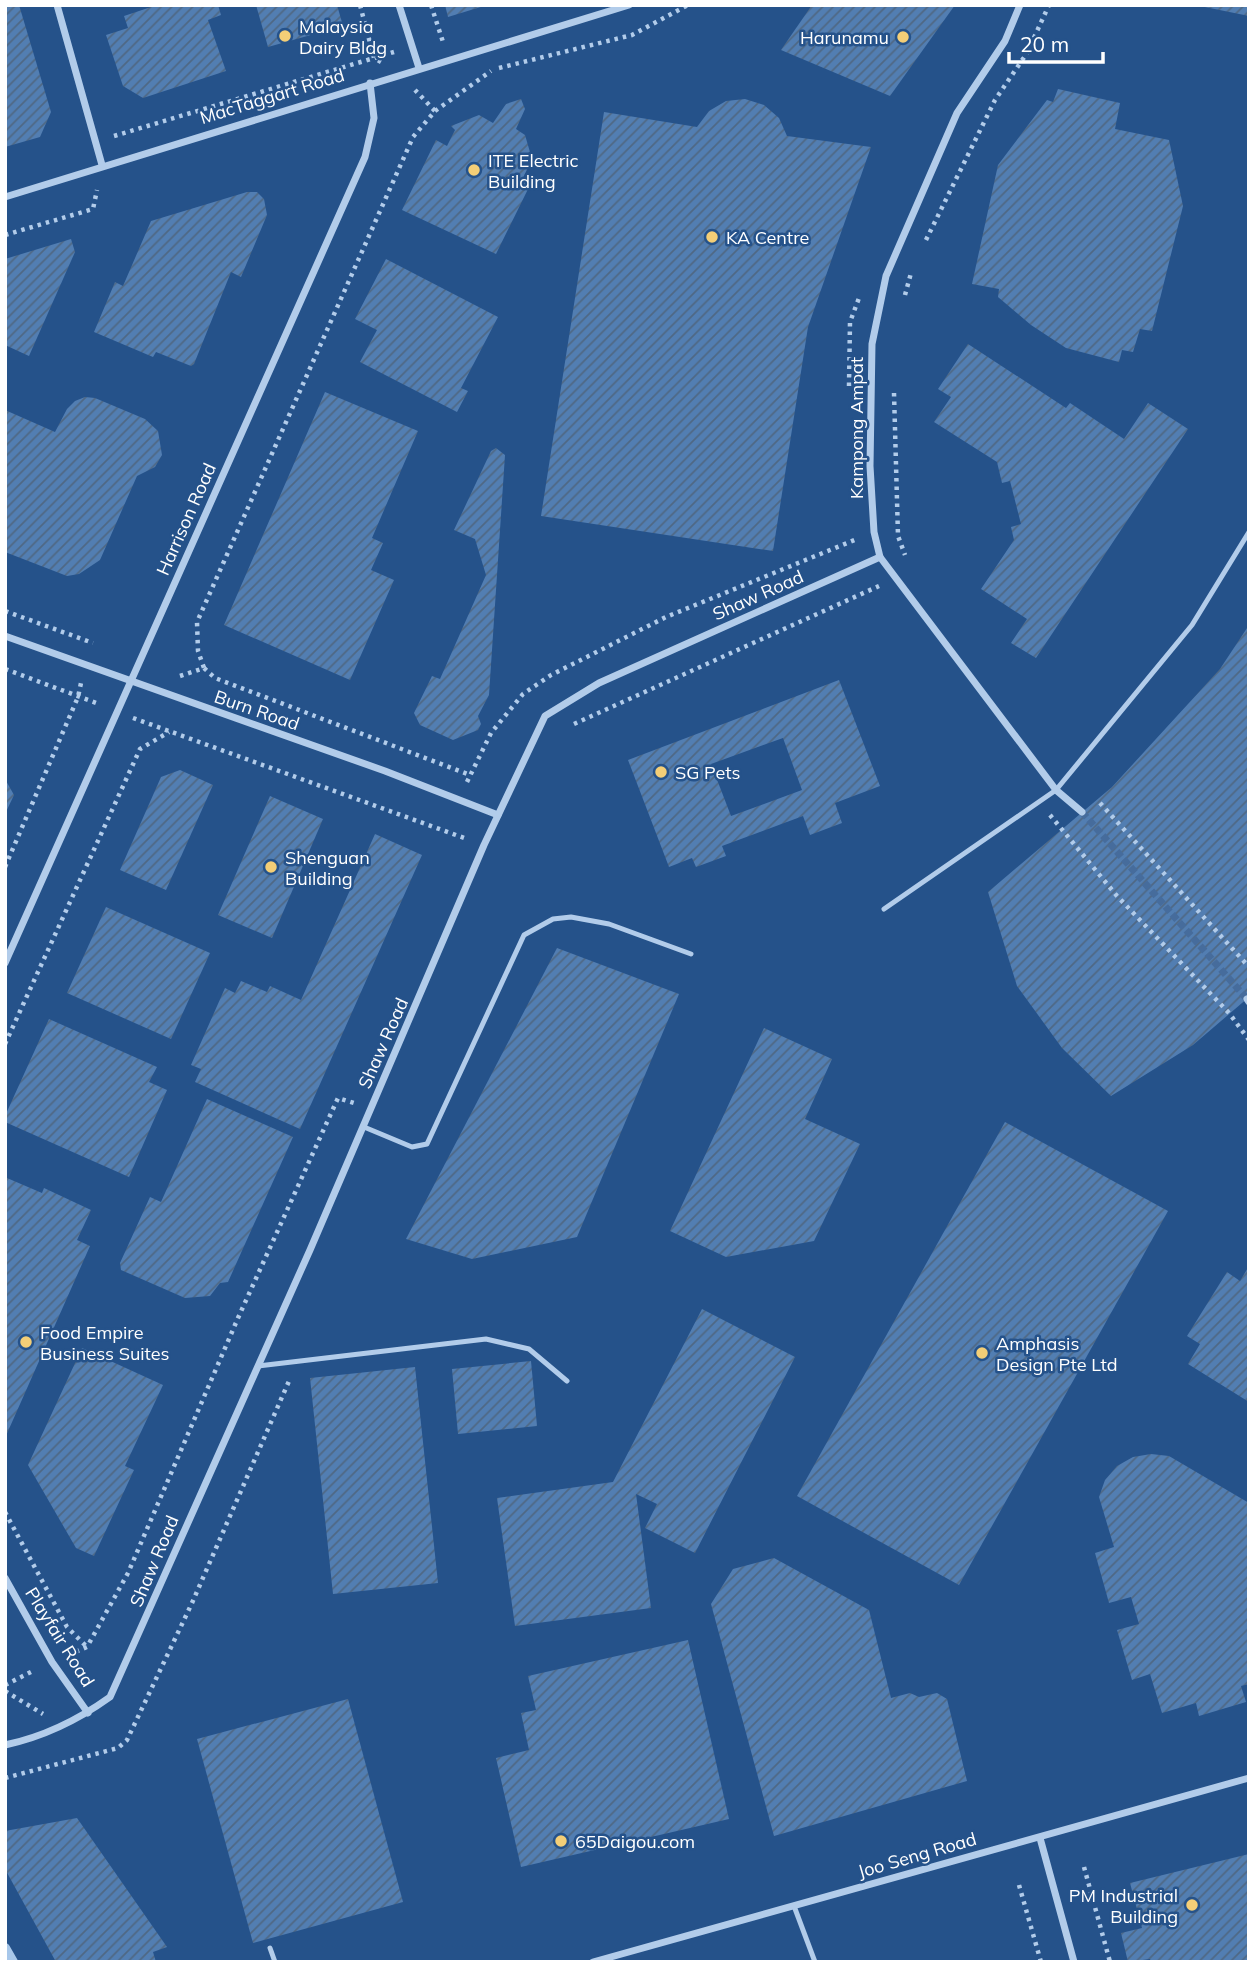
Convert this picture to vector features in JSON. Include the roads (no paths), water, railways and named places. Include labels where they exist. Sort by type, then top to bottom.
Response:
[{"type":"street","points":[[57,5],[102,165]]},
{"type":"street","points":[[399,5],[419,68]]},
{"type":"street","name":"MacTaggart Road","points":[[5,197],[629,5]]},
{"type":"street","name":"Kampong Ampat","points":[[1020,5],[1006,41],[957,113],[887,276],[872,344],[870,466],[874,532],[880,557],[895,579],[1056,790],[1082,813]]},
{"type":"street","name":"Harrison Road","points":[[5,963],[365,157],[374,118],[369,83]]},
{"type":"street","name":"Shaw Road","points":[[5,1745],[36,1738],[88,1713],[110,1697],[125,1669],[372,1109],[484,845],[545,716],[599,683],[880,557]]},
{"type":"street","name":"Burn Road","points":[[5,636],[130,683],[385,771],[498,815]]},
{"type":"street","name":"Playfair Road","points":[[5,1578],[52,1662],[88,1713]]},
{"type":"street","name":"Joo Seng Road","points":[[593,1962],[1249,1778]]},
{"type":"street","points":[[1040,1838],[1074,1962]]},
{"type":"lane","points":[[884,909],[1056,790],[1192,625],[1249,531]]},
{"type":"lane","points":[[364,1127],[412,1147],[427,1144],[457,1085],[511,958],[524,935],[541,924],[553,919],[588,919],[691,954]]},
{"type":"lane","points":[[258,1366],[486,1339],[529,1349],[567,1381]]},
{"type":"lane","points":[[794,1906],[815,1962]]},
{"type":"lane","points":[[271,1948],[275,1962]]},
{"type":"waterway","points":[[5,1948],[13,1962]]},
{"type":"tunnel","points":[[1082,812],[1247,999]]},
{"type":"place","name":"Malaysia Dairy Bldg","points":[[285,36]]},
{"type":"place","name":"Harunamu","points":[[903,37]]},
{"type":"place","name":"ITE Electric Building","points":[[474,170]]},
{"type":"place","name":"KA Centre","points":[[712,237]]},
{"type":"place","name":"SG Pets","points":[[661,772]]},
{"type":"place","name":"Shenguan Building","points":[[271,867]]},
{"type":"place","name":"Food Empire Business Suites","points":[[26,1342]]},
{"type":"place","name":"Amphasis Design Pte Ltd","points":[[982,1353]]},
{"type":"place","name":"65Daigou.com","points":[[561,1841]]},
{"type":"place","name":"PM Industrial Building","points":[[1192,1905]]}]
